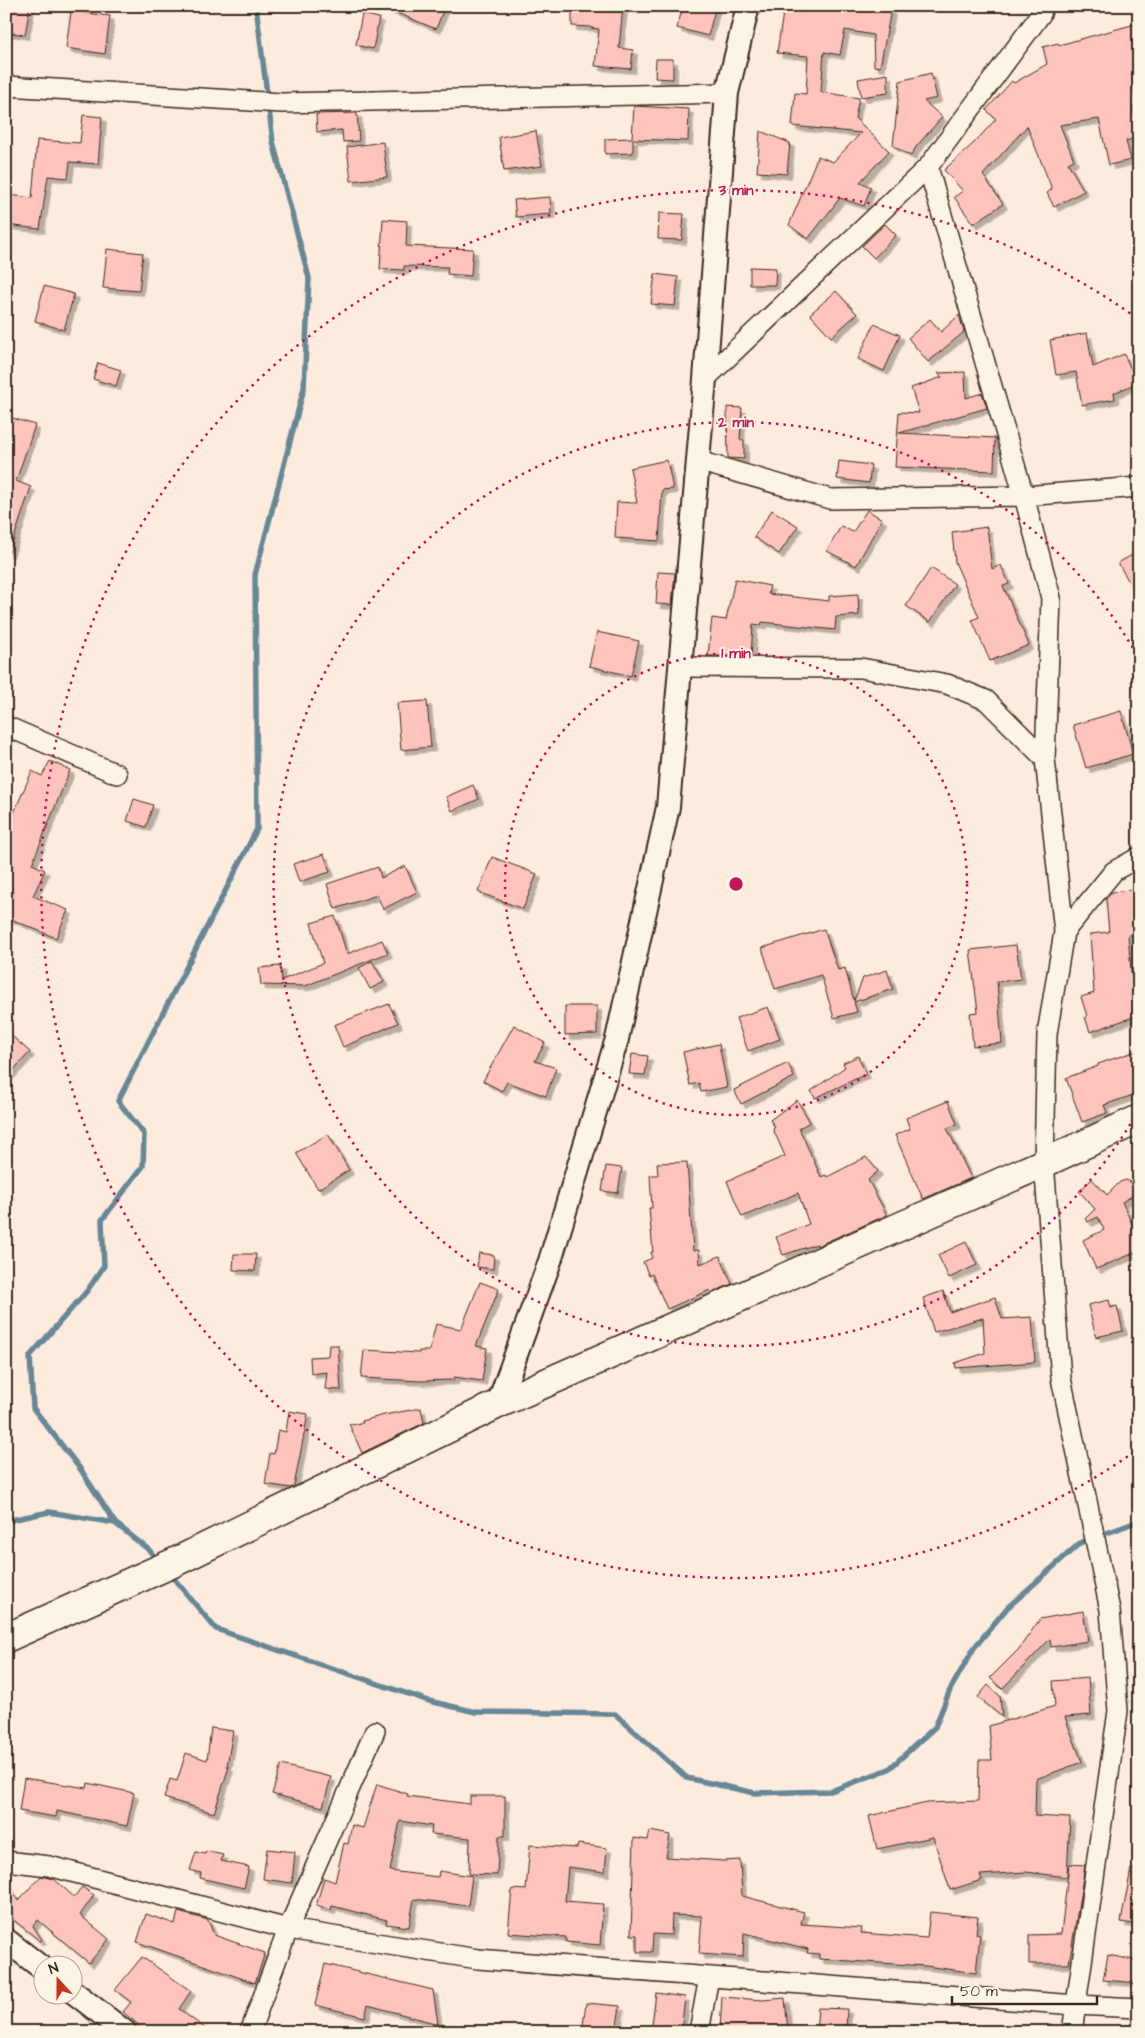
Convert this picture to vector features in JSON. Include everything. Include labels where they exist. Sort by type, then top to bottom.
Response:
[{"type":"main road","points":[[6,1638],[173,1563],[498,1404],[1044,1163],[1139,1119]]},
{"type":"street","points":[[498,1404],[550,1261],[617,1039],[668,807],[705,379],[727,94],[748,6]]},
{"type":"street","points":[[705,379],[928,167],[1041,14],[1043,6]]},
{"type":"street","points":[[6,86],[282,103],[727,94]]},
{"type":"street","points":[[928,167],[1024,496],[1051,598],[1045,759],[1064,932],[1047,1034],[1044,1163],[1061,1378],[1110,1610],[1118,1711],[1072,2032]]},
{"type":"street","points":[[698,461],[830,499],[1024,496],[1139,487]]},
{"type":"street","points":[[680,668],[861,668],[947,684],[986,700],[1045,759]]},
{"type":"street","points":[[6,726],[117,774]]},
{"type":"street","points":[[1064,932],[1114,871],[1139,857]]},
{"type":"street","points":[[250,2032],[288,1929],[375,1731]]},
{"type":"street","points":[[6,1861],[49,1866],[288,1929],[478,1959],[1076,2006],[1139,2008]]},
{"type":"street","points":[[6,1940],[32,1960]]},
{"type":"street","points":[[700,2032],[709,1977]]},
{"type":"street","points":[[82,1999],[125,2032]]},
{"type":"building","points":[[6,6],[30,6],[25,35],[6,32]]},
{"type":"building","points":[[380,6],[445,6],[436,29]]},
{"type":"building","points":[[572,6],[623,6],[619,48],[633,50],[631,69],[595,66],[599,29],[572,26]]},
{"type":"building","points":[[683,6],[716,6],[708,36],[677,28]]},
{"type":"building","points":[[784,6],[869,6],[891,10],[880,67],[874,66],[873,35],[845,30],[840,55],[824,52],[821,92],[859,98],[855,118],[889,151],[860,182],[871,187],[864,206],[840,198],[808,239],[789,225],[818,156],[833,162],[861,133],[792,126],[795,93],[806,94],[808,56],[777,53]]},
{"type":"building","points":[[71,11],[110,16],[105,54],[66,48]]},
{"type":"building","points":[[362,14],[379,18],[373,49],[356,45]]},
{"type":"building","points":[[1139,23],[1139,84],[1133,86],[1136,106],[1132,107],[1139,129],[1139,137],[1126,141],[1131,160],[1109,165],[1099,119],[1060,125],[1074,160],[1068,163],[1084,191],[1054,207],[1047,193],[1052,189],[1027,126],[983,175],[1003,204],[973,224],[954,197],[963,191],[944,170],[974,143],[996,119],[986,110],[1012,81],[1014,83],[1047,64],[1043,47],[1058,43],[1059,45]]},
{"type":"building","points":[[656,59],[673,59],[673,79],[655,78]]},
{"type":"building","points":[[931,73],[937,98],[924,101],[942,117],[916,147],[911,156],[893,146],[900,81]]},
{"type":"building","points":[[888,74],[888,93],[861,97],[858,79]]},
{"type":"building","points":[[634,106],[689,109],[688,141],[633,139],[633,153],[605,154],[605,139],[632,138]]},
{"type":"building","points":[[357,113],[359,141],[343,142],[342,130],[317,132],[316,114]]},
{"type":"building","points":[[83,115],[102,117],[98,164],[70,162],[68,178],[48,176],[40,229],[6,225],[9,195],[32,198],[37,140],[80,143]]},
{"type":"building","points":[[536,131],[542,166],[504,171],[499,137]]},
{"type":"building","points":[[760,131],[790,143],[787,174],[757,172]]},
{"type":"building","points":[[383,142],[387,177],[351,181],[347,147]]},
{"type":"building","points":[[550,197],[551,214],[516,217],[514,200]]},
{"type":"building","points":[[659,213],[684,214],[682,240],[658,239]]},
{"type":"building","points":[[383,219],[407,221],[406,246],[473,249],[471,276],[447,274],[448,267],[404,266],[404,270],[380,269]]},
{"type":"building","points":[[885,224],[896,235],[874,258],[862,246]]},
{"type":"building","points":[[107,249],[143,253],[139,291],[103,288]]},
{"type":"building","points":[[750,267],[776,268],[775,285],[750,285]]},
{"type":"building","points":[[655,274],[678,277],[675,306],[651,304]]},
{"type":"building","points":[[44,286],[74,294],[64,330],[35,321]]},
{"type":"building","points":[[836,291],[857,314],[831,337],[810,314]]},
{"type":"building","points":[[959,315],[964,332],[928,362],[908,338],[930,319],[941,332]]},
{"type":"building","points":[[874,324],[900,335],[884,371],[858,359]]},
{"type":"building","points":[[1087,333],[1093,367],[1124,354],[1137,383],[1114,393],[1115,399],[1082,405],[1076,372],[1056,375],[1050,340]]},
{"type":"building","points":[[98,363],[121,370],[116,386],[93,379]]},
{"type":"building","points":[[965,372],[966,398],[982,393],[987,408],[899,433],[995,438],[994,471],[895,467],[899,412],[919,413],[911,388],[942,377],[938,373]]},
{"type":"building","points":[[727,407],[742,408],[740,440],[744,440],[744,459],[728,458]]},
{"type":"building","points":[[6,416],[35,425],[16,481],[31,487],[9,553],[6,552]]},
{"type":"building","points":[[667,460],[673,489],[662,490],[659,541],[615,538],[617,502],[637,503],[630,468]]},
{"type":"building","points":[[839,461],[871,465],[869,483],[837,479]]},
{"type":"building","points":[[772,510],[798,526],[779,554],[754,537]]},
{"type":"building","points":[[867,510],[882,519],[856,566],[827,551],[841,526],[853,532]]},
{"type":"building","points":[[987,527],[992,569],[1001,565],[1009,584],[1003,586],[1029,645],[990,661],[972,620],[979,617],[955,562],[952,532]]},
{"type":"building","points":[[1139,551],[1139,599],[1118,563]]},
{"type":"building","points":[[931,568],[955,584],[930,622],[906,606]]},
{"type":"building","points":[[658,572],[675,573],[672,605],[656,604]]},
{"type":"building","points":[[735,579],[770,586],[768,594],[829,601],[829,596],[858,594],[859,615],[836,617],[835,630],[762,622],[761,625],[753,624],[751,656],[708,656],[712,618],[726,620]]},
{"type":"building","points":[[597,632],[639,641],[631,676],[589,666]]},
{"type":"building","points":[[427,701],[431,747],[401,750],[397,703]]},
{"type":"building","points":[[1121,711],[1133,754],[1086,768],[1073,725]]},
{"type":"building","points":[[50,761],[70,770],[32,864],[45,870],[33,896],[68,910],[56,938],[6,917],[6,831],[32,771],[42,776]]},
{"type":"building","points":[[473,785],[479,799],[452,811],[446,797]]},
{"type":"building","points":[[134,799],[153,805],[146,827],[127,821]]},
{"type":"building","points":[[324,854],[330,872],[299,882],[293,864]]},
{"type":"building","points":[[492,857],[537,874],[523,909],[478,892]]},
{"type":"building","points":[[405,866],[417,892],[383,909],[377,895],[335,909],[327,884],[378,867],[381,878]]},
{"type":"building","points":[[1139,889],[1139,935],[1128,935],[1132,983],[1139,985],[1139,1015],[1090,1032],[1081,997],[1094,993],[1090,934],[1109,932],[1106,899],[1112,892]]},
{"type":"building","points":[[335,916],[347,954],[382,940],[388,953],[305,986],[261,985],[259,968],[280,966],[282,980],[323,963],[311,923]]},
{"type":"building","points":[[824,929],[838,970],[845,968],[854,1001],[863,978],[887,970],[893,989],[854,1002],[857,1012],[834,1018],[821,975],[775,989],[762,948]]},
{"type":"building","points":[[1016,945],[1021,979],[997,982],[1002,1043],[973,1046],[970,1013],[978,1012],[970,950]]},
{"type":"building","points":[[372,961],[384,982],[370,989],[359,968]]},
{"type":"building","points":[[389,1004],[398,1023],[343,1047],[334,1025]]},
{"type":"building","points":[[565,1006],[597,1006],[597,1034],[565,1035]]},
{"type":"building","points":[[768,1007],[780,1039],[748,1051],[736,1018]]},
{"type":"building","points":[[514,1025],[545,1043],[535,1061],[556,1068],[546,1096],[507,1082],[502,1091],[483,1081]]},
{"type":"building","points":[[6,1031],[30,1052],[6,1078]]},
{"type":"building","points":[[719,1044],[727,1087],[701,1092],[699,1083],[690,1085],[683,1052]]},
{"type":"building","points":[[1139,1050],[1139,1093],[1104,1105],[1107,1113],[1082,1122],[1066,1078],[1098,1066],[1098,1064]]},
{"type":"building","points":[[632,1054],[648,1056],[645,1075],[629,1074]]},
{"type":"building","points":[[858,1056],[866,1074],[815,1098],[811,1091],[845,1067],[843,1063]]},
{"type":"building","points":[[788,1063],[794,1077],[741,1104],[734,1090]]},
{"type":"building","points":[[797,1100],[810,1122],[799,1128],[821,1177],[826,1175],[827,1177],[866,1157],[878,1171],[868,1180],[887,1215],[817,1246],[817,1244],[783,1255],[776,1237],[809,1224],[798,1193],[742,1217],[727,1181],[785,1156],[773,1129],[775,1127],[770,1120]]},
{"type":"building","points":[[948,1101],[957,1124],[947,1128],[971,1178],[923,1199],[895,1135],[910,1129],[906,1118]]},
{"type":"building","points":[[328,1134],[349,1170],[318,1189],[296,1153]]},
{"type":"building","points":[[687,1162],[693,1251],[699,1250],[700,1264],[720,1256],[732,1284],[711,1293],[710,1290],[667,1309],[652,1274],[649,1276],[643,1262],[652,1258],[651,1252],[653,1252],[649,1208],[652,1208],[650,1175],[658,1175],[657,1163]]},
{"type":"building","points":[[606,1166],[622,1168],[618,1193],[602,1191]]},
{"type":"building","points":[[1092,1179],[1107,1195],[1120,1182],[1126,1180],[1131,1182],[1134,1186],[1132,1196],[1122,1202],[1139,1239],[1139,1251],[1096,1269],[1083,1240],[1104,1230],[1098,1217],[1088,1222],[1085,1219],[1095,1209],[1079,1191]]},
{"type":"building","points":[[966,1242],[977,1265],[949,1278],[938,1255]]},
{"type":"building","points":[[479,1253],[494,1255],[493,1269],[477,1267]]},
{"type":"building","points":[[234,1254],[256,1254],[255,1271],[233,1270]]},
{"type":"building","points":[[480,1282],[499,1289],[476,1346],[487,1348],[482,1381],[454,1377],[454,1380],[421,1381],[361,1378],[364,1350],[419,1353],[419,1351],[429,1351],[436,1324],[461,1329]]},
{"type":"building","points":[[943,1291],[950,1312],[995,1297],[1002,1319],[1032,1317],[1035,1362],[956,1368],[955,1363],[985,1353],[983,1318],[934,1332],[923,1298]]},
{"type":"building","points":[[1109,1300],[1111,1308],[1117,1306],[1123,1331],[1096,1337],[1088,1305]]},
{"type":"building","points":[[329,1345],[338,1345],[341,1390],[325,1389],[327,1372],[311,1374],[310,1357],[328,1356]]},
{"type":"building","points":[[421,1408],[424,1423],[362,1453],[349,1424],[363,1423],[362,1421],[384,1415]]},
{"type":"building","points":[[289,1411],[308,1414],[294,1486],[291,1488],[265,1484],[270,1453],[274,1454],[278,1430],[286,1432]]},
{"type":"building","points":[[1083,1611],[1088,1641],[1051,1647],[1050,1639],[1002,1689],[990,1678],[1018,1650],[1040,1619]]},
{"type":"building","points":[[1088,1678],[1091,1715],[1065,1717],[1082,1762],[1036,1779],[1035,1816],[1070,1818],[1067,1877],[1026,1872],[980,1875],[982,1880],[950,1890],[933,1837],[877,1849],[869,1816],[927,1803],[978,1801],[979,1760],[992,1760],[989,1726],[1055,1706],[1053,1681]]},
{"type":"building","points":[[988,1685],[1000,1696],[1002,1717],[978,1697]]},
{"type":"building","points":[[211,1728],[233,1731],[227,1766],[229,1767],[214,1813],[164,1798],[170,1779],[177,1781],[186,1753],[207,1760]]},
{"type":"building","points":[[281,1765],[331,1777],[323,1807],[272,1794]]},
{"type":"building","points":[[24,1778],[87,1788],[88,1783],[134,1793],[127,1826],[57,1811],[56,1817],[19,1811]]},
{"type":"building","points":[[377,1784],[408,1794],[407,1796],[470,1804],[470,1796],[505,1796],[505,1836],[499,1836],[497,1875],[469,1874],[470,1838],[431,1834],[432,1826],[400,1821],[390,1871],[438,1877],[439,1871],[472,1876],[468,1906],[414,1899],[409,1927],[386,1924],[387,1920],[332,1906],[331,1910],[316,1906],[324,1878],[335,1882],[344,1843],[348,1844],[352,1825],[363,1828]]},
{"type":"building","points":[[650,1831],[670,1835],[666,1857],[724,1861],[740,1860],[742,1896],[804,1912],[801,1924],[862,1928],[861,1933],[927,1938],[930,1912],[978,1917],[976,1934],[980,1935],[976,1973],[926,1966],[819,1959],[819,1954],[807,1953],[808,1949],[744,1933],[743,1957],[699,1954],[702,1916],[672,1915],[671,1935],[653,1934],[652,1952],[637,1952],[637,1935],[631,1935],[634,1838],[648,1840]]},
{"type":"building","points":[[578,1844],[607,1848],[605,1872],[568,1867],[565,1901],[603,1904],[600,1945],[566,1942],[566,1937],[508,1933],[512,1889],[526,1890],[530,1845],[577,1848]]},
{"type":"building","points":[[267,1849],[295,1852],[292,1883],[263,1879]]},
{"type":"building","points":[[206,1851],[223,1855],[221,1861],[249,1867],[244,1888],[200,1878],[201,1873],[190,1870],[196,1852],[205,1854]]},
{"type":"building","points":[[1069,1864],[1085,1865],[1069,1964],[1029,1964],[1029,1935],[1061,1934]]},
{"type":"building","points":[[1131,1869],[1139,1870],[1139,1925],[1121,1922]]},
{"type":"building","points":[[41,1876],[54,1879],[74,1897],[82,1887],[94,1895],[80,1915],[109,1939],[89,1963],[38,1920],[33,1926],[42,1940],[40,1941],[6,1914],[6,1881],[18,1901]]},
{"type":"building","points":[[178,1912],[208,1920],[214,1935],[265,1953],[255,1983],[137,1942],[146,1914],[175,1924]]},
{"type":"building","points":[[1108,1955],[1139,1961],[1139,1983],[1103,1980]]},
{"type":"building","points":[[142,1957],[191,1991],[179,2009],[210,2032],[147,2032],[123,2012],[131,2002],[115,1990]]},
{"type":"building","points":[[325,1964],[433,1990],[438,2024],[368,2005],[365,2017],[315,2005]]},
{"type":"building","points":[[656,1993],[685,1997],[681,2032],[651,2032]]},
{"type":"building","points":[[722,1997],[763,2000],[785,1998],[788,2032],[720,2030]]},
{"type":"building","points":[[586,2003],[620,2006],[616,2032],[582,2032]]},
{"type":"building","points":[[818,2008],[847,2009],[846,2032],[816,2032]]},
{"type":"waterway","points":[[115,1523],[81,1470],[33,1408],[30,1356],[87,1291],[104,1266],[102,1220],[143,1166],[144,1134],[118,1101],[257,829],[255,575],[304,388],[309,278],[273,142],[256,6]]},
{"type":"waterway","points":[[6,1521],[49,1512],[115,1523],[149,1550],[158,1561]]},
{"type":"waterway","points":[[169,1573],[216,1629],[429,1701],[476,1712],[615,1714],[687,1778],[755,1793],[831,1791],[889,1769],[935,1727],[950,1690],[974,1648],[1007,1608],[1080,1543],[1139,1521]]}]
